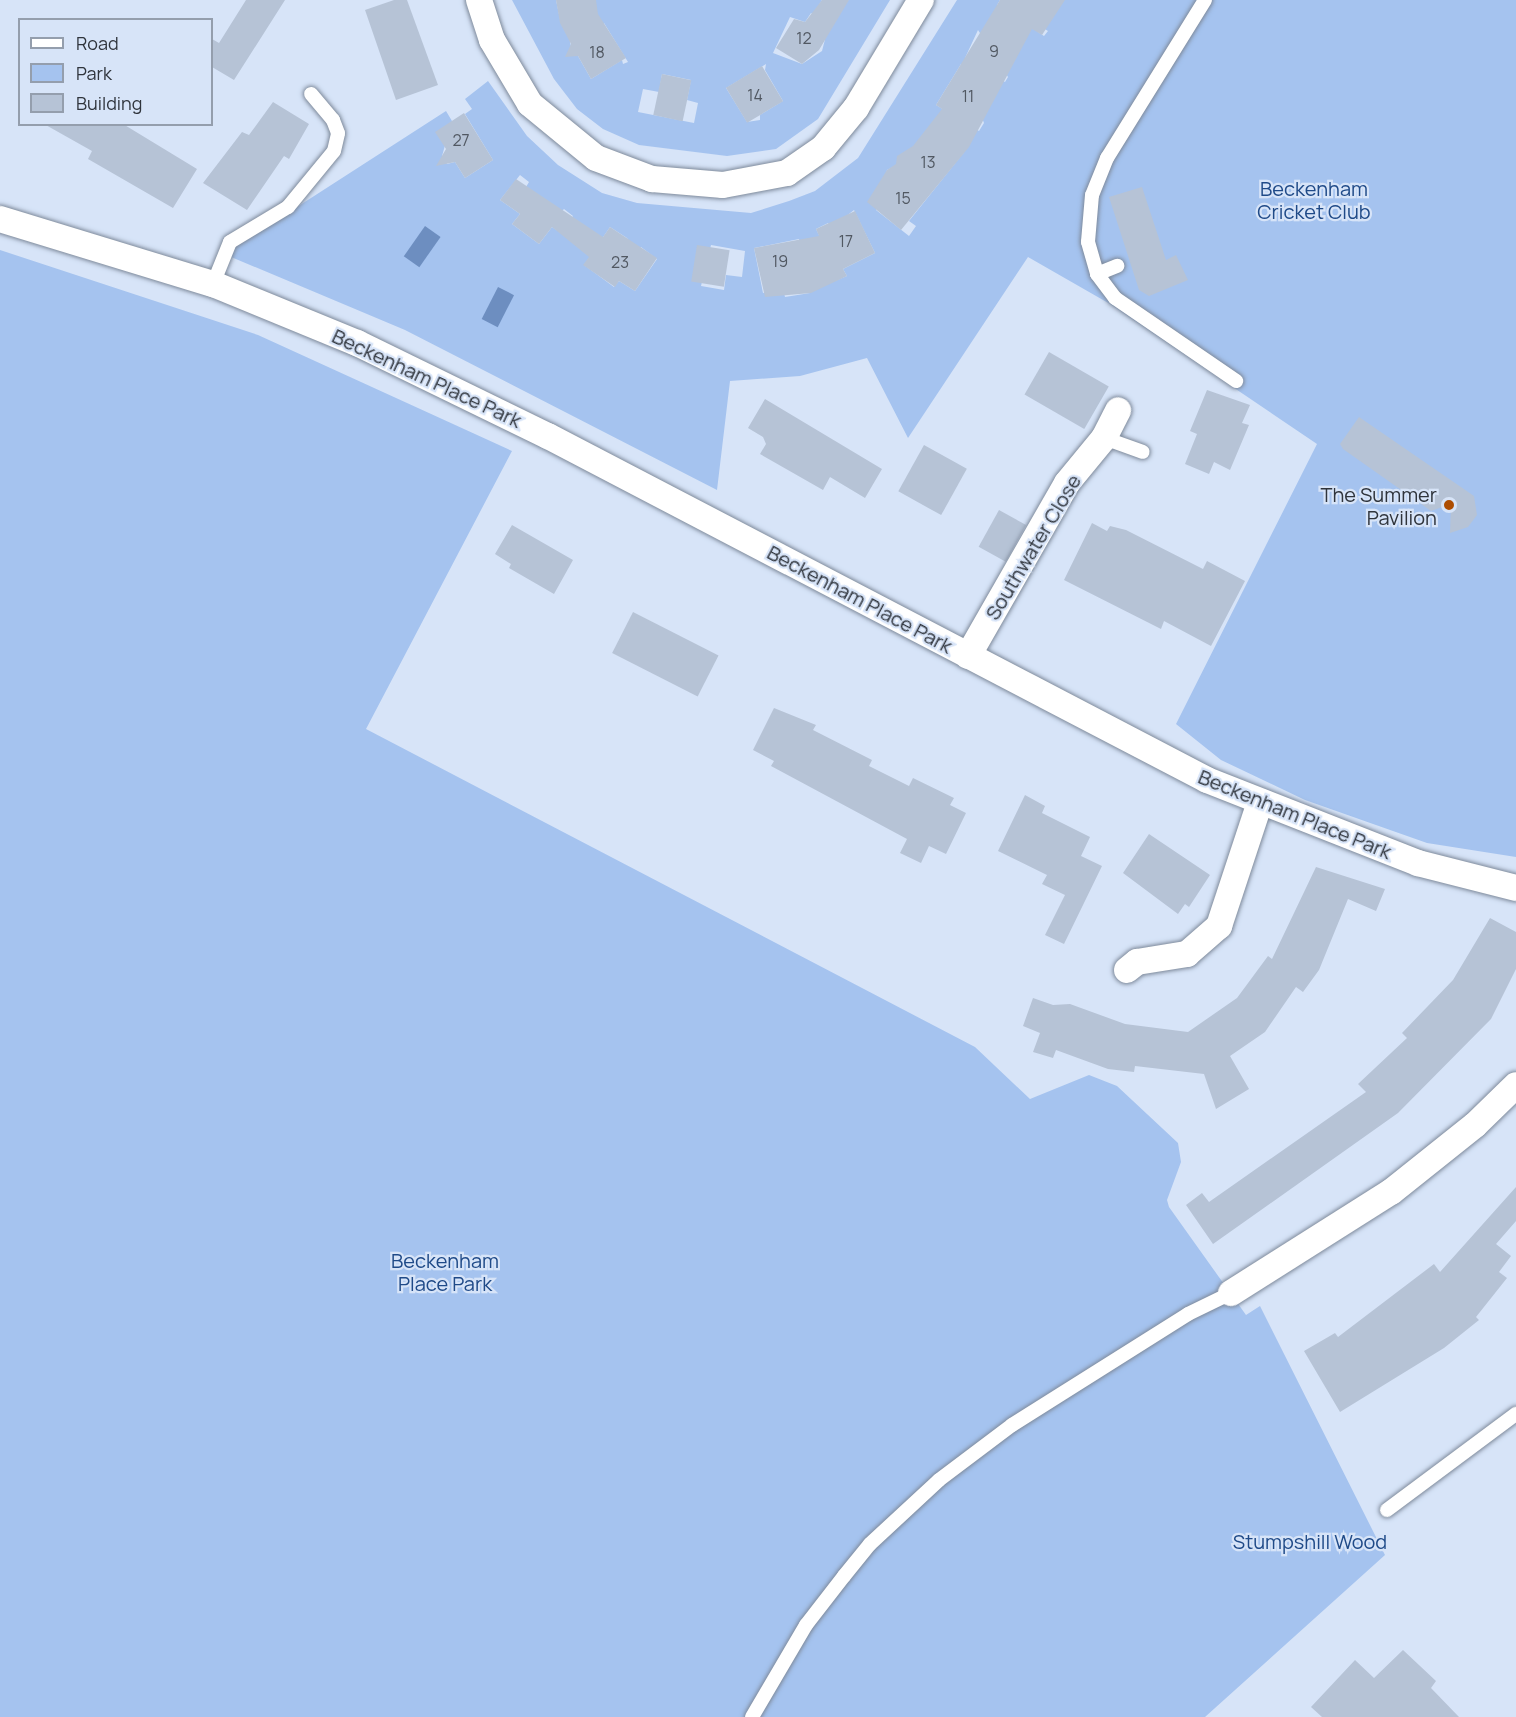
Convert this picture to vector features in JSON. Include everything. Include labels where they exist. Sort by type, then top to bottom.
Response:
[{"type":"street","points":[[479,0],[492,40],[530,104],[596,158],[652,179],[723,184],[787,173],[823,148],[855,108],[921,0]]},
{"type":"street","name":"Beckenham Place Park","points":[[0,219],[213,284],[357,343],[537,430],[1174,764],[1260,802],[1426,865],[1516,888]]},
{"type":"street","name":"Southwater Close","points":[[968,656],[1068,483],[1104,438],[1118,410]]},
{"type":"street","points":[[1127,970],[1137,962],[1187,954],[1219,926],[1260,802]]},
{"type":"street","points":[[1231,1293],[1391,1192],[1475,1125],[1516,1085]]},
{"type":"lane","points":[[1205,0],[1142,97],[1092,195],[1088,242],[1097,274],[1132,312],[1236,381]]},
{"type":"lane","points":[[213,284],[230,242],[288,207],[334,151],[338,133],[333,120],[311,94]]},
{"type":"lane","points":[[1097,274],[1117,266]]},
{"type":"lane","points":[[1104,438],[1143,452]]},
{"type":"lane","points":[[752,1717],[806,1625],[844,1576],[870,1544],[939,1480],[1012,1425],[1188,1314],[1231,1293]]},
{"type":"lane","points":[[1387,1510],[1516,1414]]},
{"type":"green space","points":[[512,0],[556,0],[560,19],[596,0],[822,0],[817,8],[849,0],[890,0],[818,119],[776,149],[727,156],[639,145],[603,129],[577,109],[554,79]],"holes":[[[811,13],[829,24],[822,51],[802,64],[773,53],[790,17],[805,22]],[[604,23],[628,62],[623,64],[622,60],[591,79],[578,56],[573,56],[570,42]],[[766,64],[765,70],[783,101],[760,115],[760,120],[747,122],[726,88]],[[662,74],[691,80],[687,100],[698,103],[694,123],[638,112],[643,89],[659,92]]]},
{"type":"green space","name":"Beckenham Cricket Club","points":[[957,0],[1000,0],[997,5],[1044,36],[1048,31],[1040,26],[1056,0],[1516,0],[1516,857],[1427,843],[1305,800],[1221,760],[1176,724],[1317,444],[1110,304],[1028,257],[908,438],[867,358],[800,376],[730,381],[717,490],[405,330],[224,254],[446,111],[452,121],[442,156],[447,164],[455,162],[465,178],[493,160],[465,114],[472,109],[465,99],[488,81],[527,136],[558,165],[602,193],[637,203],[751,213],[815,191],[858,158]],"holes":[[[978,30],[1008,77],[1005,82],[965,58]],[[961,64],[984,123],[979,131],[936,105]],[[965,151],[909,221],[916,226],[909,236],[876,210],[887,170],[901,163],[900,154]],[[520,175],[529,182],[526,187],[560,213],[564,209],[573,216],[561,233],[552,227],[539,244],[512,224],[520,214],[500,200]],[[854,210],[875,253],[843,269],[847,276],[835,281],[832,275],[837,272],[816,229],[828,223],[831,228]],[[610,227],[627,238],[636,253],[641,247],[657,259],[635,291],[619,281],[614,287],[584,265]],[[799,239],[810,293],[785,297],[783,289],[763,293],[754,248]],[[711,245],[745,251],[742,277],[726,275],[724,290],[701,286]]]},
{"type":"green space","name":"Beckenham Place Park","points":[[0,250],[258,335],[512,451],[366,729],[975,1047],[1030,1099],[1089,1075],[1117,1086],[1178,1143],[1181,1162],[1167,1200],[1169,1207],[1246,1315],[1260,1306],[1385,1555],[1205,1717],[0,1717]]},
{"type":"shaded area","points":[[425,226],[441,237],[419,267],[404,256]]},
{"type":"shaded area","points":[[498,287],[514,295],[498,327],[482,319]]},
{"type":"building","points":[[246,0],[285,0],[234,80],[213,68],[213,40],[219,43]]},
{"type":"building","points":[[394,0],[407,0],[438,85],[396,100],[365,10]]},
{"type":"building","points":[[556,0],[596,0],[598,14],[626,58],[591,79],[578,56],[565,57],[571,44],[560,23]]},
{"type":"building","points":[[822,0],[849,0],[819,50],[802,64],[776,48],[794,19],[805,22]]},
{"type":"building","points":[[1000,0],[1065,0],[1042,35],[1032,29],[969,147],[901,230],[867,202],[887,170],[896,164],[897,156],[913,146],[942,109],[936,105]]},
{"type":"building","points":[[762,66],[783,101],[747,123],[726,88]]},
{"type":"building","points":[[662,74],[691,80],[683,121],[653,115]]},
{"type":"building","points":[[273,102],[309,124],[289,159],[284,156],[247,210],[203,183],[242,132],[249,135]]},
{"type":"building","points":[[464,113],[493,160],[465,178],[455,162],[436,166],[446,149],[435,132]]},
{"type":"building","points":[[48,126],[126,126],[197,169],[173,208],[88,159],[92,151]]},
{"type":"building","points":[[516,179],[603,237],[610,227],[657,258],[635,291],[619,281],[615,287],[583,265],[589,257],[552,227],[539,244],[512,224],[520,214],[500,200]]},
{"type":"building","points":[[1142,187],[1166,260],[1176,255],[1188,280],[1149,296],[1139,290],[1109,197]]},
{"type":"building","points":[[855,211],[875,253],[843,269],[847,276],[811,293],[765,297],[754,248],[819,236],[816,229]]},
{"type":"building","points":[[697,245],[730,250],[724,287],[691,282]]},
{"type":"building","points":[[1049,352],[1109,386],[1084,429],[1024,394]]},
{"type":"building","points":[[1207,390],[1250,405],[1242,423],[1249,425],[1230,470],[1214,462],[1209,474],[1185,464],[1197,434],[1190,431]]},
{"type":"building","points":[[765,399],[882,469],[865,498],[830,477],[823,490],[760,454],[766,444],[763,437],[748,428]]},
{"type":"building","points":[[1359,417],[1474,496],[1477,515],[1468,527],[1450,533],[1451,504],[1431,511],[1343,449],[1340,444]]},
{"type":"building","points":[[924,445],[967,469],[941,515],[898,491]]},
{"type":"building","points":[[999,510],[1026,525],[1006,562],[979,547]]},
{"type":"building","points":[[1092,523],[1107,531],[1110,526],[1126,530],[1203,569],[1207,561],[1245,581],[1211,646],[1164,621],[1161,629],[1064,580]]},
{"type":"building","points":[[512,525],[573,560],[554,594],[509,568],[511,564],[495,554]]},
{"type":"building","points":[[633,612],[719,656],[698,697],[612,653]]},
{"type":"building","points":[[774,708],[816,725],[813,730],[872,760],[869,766],[909,786],[913,778],[954,798],[950,805],[966,813],[946,854],[929,846],[921,863],[900,853],[907,839],[771,766],[774,761],[753,750]]},
{"type":"building","points":[[1025,795],[1045,806],[1042,813],[1090,837],[1081,856],[1102,866],[1064,944],[1045,935],[1065,895],[1042,884],[1047,875],[998,851]]},
{"type":"building","points":[[1149,834],[1210,875],[1189,907],[1185,904],[1178,914],[1123,873]]},
{"type":"building","points":[[1316,867],[1385,889],[1376,911],[1348,899],[1319,970],[1303,992],[1296,987],[1265,1032],[1230,1056],[1249,1089],[1216,1109],[1204,1074],[1135,1066],[1134,1072],[1108,1069],[1056,1050],[1053,1058],[1033,1052],[1040,1033],[1023,1026],[1033,998],[1053,1005],[1070,1004],[1125,1024],[1188,1032],[1237,998],[1268,956],[1272,959]]},
{"type":"building","points":[[1490,918],[1516,932],[1516,969],[1491,1019],[1398,1113],[1213,1244],[1186,1205],[1202,1193],[1209,1202],[1366,1092],[1358,1084],[1407,1038],[1402,1033],[1453,980]]},
{"type":"building","points":[[1516,1187],[1516,1221],[1496,1244],[1511,1256],[1499,1272],[1507,1278],[1476,1317],[1479,1320],[1444,1348],[1340,1412],[1304,1351],[1335,1333],[1338,1337],[1434,1264],[1440,1272]]},
{"type":"building","points":[[1403,1650],[1436,1681],[1431,1688],[1459,1717],[1322,1717],[1311,1707],[1355,1660],[1374,1678]]},
{"type":"place","name":"The Summer Pavilion","points":[[1449,505]]},
{"type":"park label","name":"Stumpshill Wood","points":[[1310,1541]]}]
